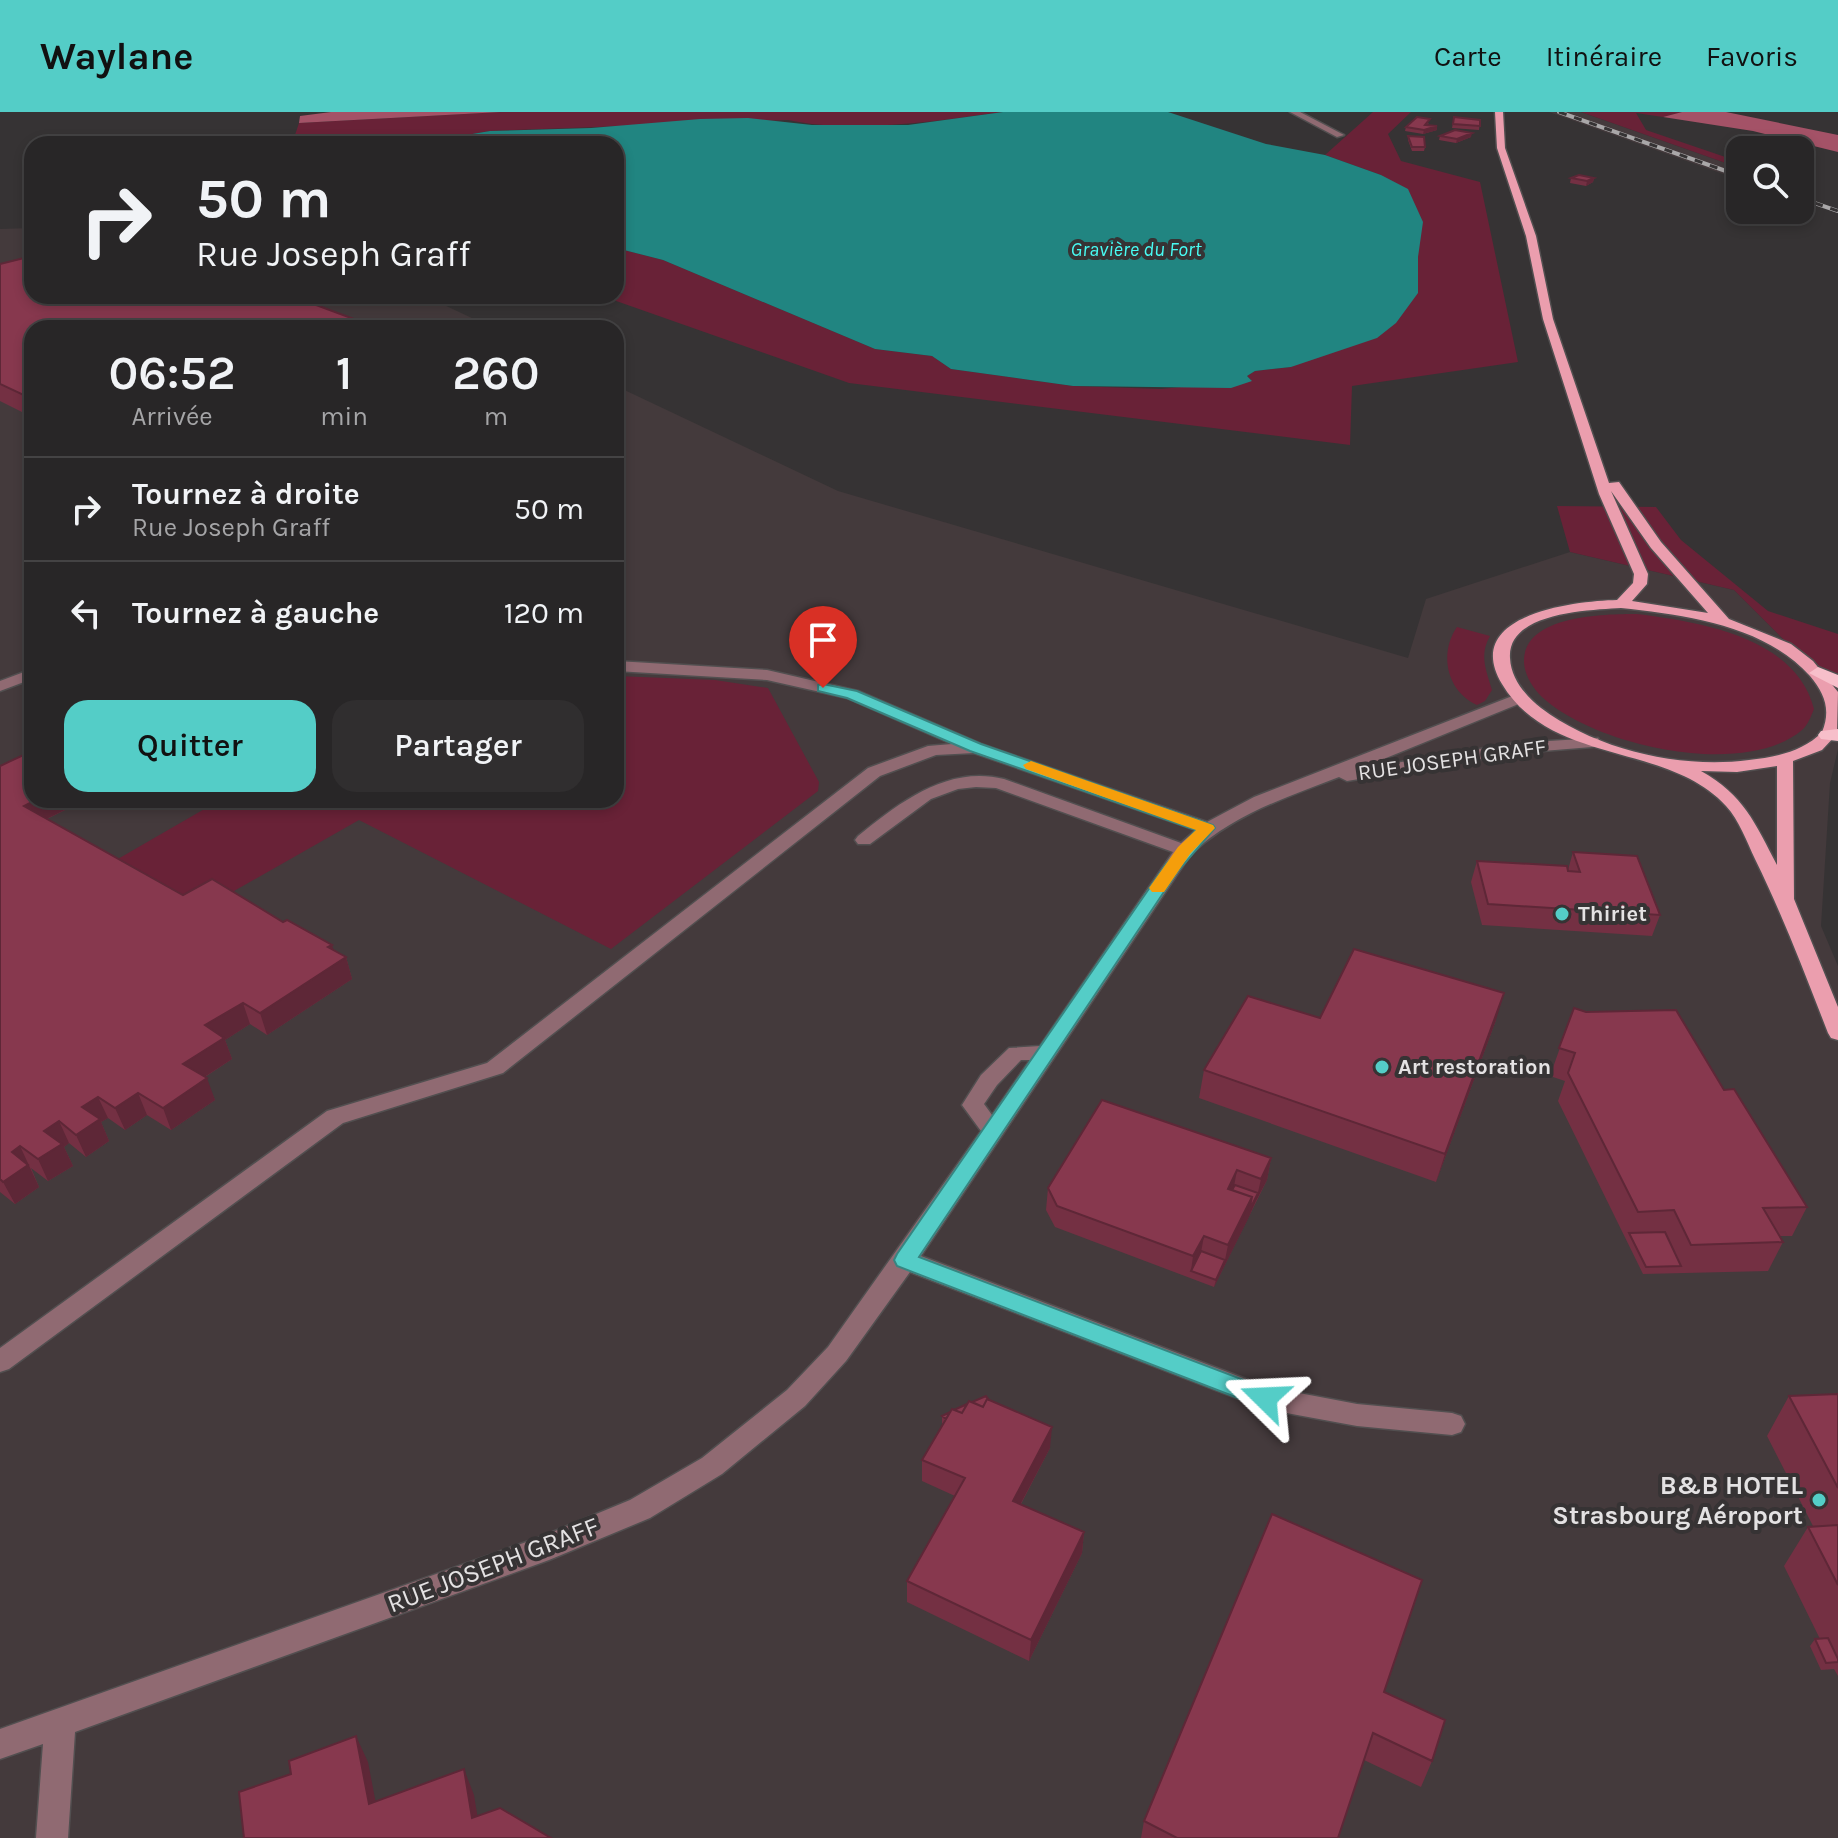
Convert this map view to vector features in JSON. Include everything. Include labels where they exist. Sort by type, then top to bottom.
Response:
[{"type":"highway","points":[[1818,673],[1838,682]]},
{"type":"main road","points":[[1499,112],[1501,148],[1531,236],[1548,319],[1606,494],[1641,574],[1640,584],[1621,604]]},
{"type":"main road","points":[[1593,451],[1656,545],[1724,622]]},
{"type":"main road","points":[[1621,604],[1690,613],[1724,622],[1793,653],[1818,673],[1833,695],[1837,716],[1833,735],[1811,749],[1785,759],[1738,766],[1671,763],[1592,742],[1550,722],[1520,698],[1506,681],[1500,664],[1501,649],[1509,635],[1523,624],[1542,615],[1592,605],[1621,604]]},
{"type":"main road","points":[[1785,759],[1787,905]]},
{"type":"main road","points":[[1671,763],[1718,788],[1736,806],[1787,905],[1838,1033]]},
{"type":"street","points":[[1294,112],[1340,135]]},
{"type":"street","points":[[624,666],[767,675],[852,694],[975,748],[1207,828]]},
{"type":"street","points":[[0,686],[24,677]]},
{"type":"street","name":"RUE JOSEPH GRAFF","points":[[0,1744],[549,1547],[640,1509],[712,1466],[796,1398],[837,1354],[905,1260],[1184,850],[1207,828],[1252,801],[1312,781],[1520,698]]},
{"type":"street","name":"RUE JOSEPH GRAFF","points":[[1312,781],[1517,748],[1592,742]]},
{"type":"street","points":[[0,1362],[335,1117],[495,1068],[874,772],[934,750],[975,748]]},
{"type":"street","points":[[864,840],[918,797],[955,783],[977,781],[998,783],[1184,850]]},
{"type":"street","points":[[905,1260],[1265,1398],[1357,1415],[1452,1424]]},
{"type":"street","points":[[52,1838],[60,1723]]},
{"type":"shaded area","points":[[331,112],[501,112],[299,123],[300,116]]},
{"type":"shaded area","points":[[501,112],[1003,112],[867,126],[788,120],[490,131],[460,136],[295,136],[299,123]]},
{"type":"shaded area","points":[[1373,112],[1411,112],[1388,134],[1401,161],[1480,182],[1518,362],[1352,386],[1350,445],[849,383],[624,304],[624,250],[663,260],[875,349],[932,356],[951,369],[1073,386],[1161,389],[1251,380],[1247,376],[1255,371],[1291,367],[1418,293],[1418,257],[1381,175],[1325,155]]},
{"type":"shaded area","points":[[1549,112],[1581,112],[1726,163],[1726,175]]},
{"type":"shaded area","points":[[1581,112],[1682,112],[1663,117],[1636,113],[1646,130],[1726,157],[1726,163]]},
{"type":"shaded area","points":[[1682,112],[1726,112],[1838,135],[1838,152],[1814,146],[1814,136],[1773,136],[1663,117]]},
{"type":"shaded area","points":[[24,228],[24,304],[442,304],[476,320],[24,320],[24,808],[624,808],[624,390],[838,491],[1408,658],[1426,599],[1570,552],[1734,590],[1838,694],[1838,749],[1830,783],[1821,926],[1838,966],[1838,1838],[0,1838],[0,229]]},
{"type":"shaded area","points":[[1557,506],[1656,507],[1681,540],[1768,611],[1838,634],[1838,694],[1734,590],[1570,552]]},
{"type":"shaded area","points":[[1637,614],[1716,629],[1767,649],[1788,665],[1804,685],[1814,709],[1806,726],[1776,745],[1743,753],[1706,754],[1667,750],[1593,728],[1562,712],[1533,687],[1524,661],[1528,646],[1537,634],[1568,620]]},
{"type":"shaded area","points":[[1457,627],[1490,636],[1484,656],[1492,690],[1485,701],[1477,705],[1458,691],[1449,670],[1448,648]]},
{"type":"shaded area","points":[[624,676],[715,680],[768,688],[819,782],[818,791],[611,949],[359,820],[190,916],[104,867],[206,808],[624,808]]},
{"type":"water","name":"Gravière du Fort","points":[[1003,112],[1168,112],[1266,144],[1325,155],[1381,175],[1408,189],[1423,222],[1418,257],[1418,293],[1396,323],[1377,338],[1291,367],[1255,371],[1247,376],[1252,381],[1231,388],[1073,386],[951,369],[932,356],[875,349],[663,260],[624,250],[624,136],[460,136],[490,131],[591,128],[700,119],[748,118],[812,125],[908,125]]},
{"type":"building","points":[[1417,117],[1430,119],[1425,125],[1437,126],[1424,130],[1406,127]]},
{"type":"building","points":[[1454,117],[1480,120],[1480,126],[1453,124]]},
{"type":"building","points":[[1455,130],[1472,133],[1457,139],[1440,136]]},
{"type":"building","points":[[1408,136],[1424,137],[1425,147],[1412,147]]},
{"type":"building","points":[[1579,175],[1594,178],[1587,181],[1571,178]]},
{"type":"building","points":[[24,258],[24,304],[314,304],[356,320],[24,320],[24,395],[0,384],[0,264]]},
{"type":"building","points":[[24,755],[24,808],[183,895],[212,879],[283,922],[287,920],[332,945],[328,947],[346,957],[260,1013],[243,1003],[205,1025],[224,1038],[183,1064],[207,1078],[163,1108],[138,1093],[115,1108],[98,1097],[82,1107],[100,1119],[76,1135],[59,1121],[44,1131],[62,1144],[38,1159],[20,1146],[12,1152],[28,1165],[3,1182],[0,1179],[0,766]]},
{"type":"building","points":[[1573,852],[1637,856],[1660,915],[1488,904],[1477,861],[1567,866],[1568,871],[1580,872]]},
{"type":"building","points":[[1354,949],[1504,993],[1445,1154],[1204,1070],[1248,996],[1320,1018]]},
{"type":"building","points":[[1574,1008],[1586,1012],[1676,1010],[1724,1090],[1734,1089],[1807,1207],[1763,1208],[1783,1242],[1691,1245],[1674,1210],[1638,1212],[1568,1073],[1575,1053],[1559,1048]]},
{"type":"building","points":[[1102,1100],[1271,1158],[1261,1179],[1237,1170],[1228,1189],[1252,1197],[1228,1245],[1204,1236],[1193,1256],[1057,1206],[1048,1188]]},
{"type":"building","points":[[1235,1185],[1258,1193],[1249,1211],[1252,1197],[1232,1190]]},
{"type":"building","points":[[1665,1232],[1681,1266],[1646,1267],[1629,1233]]},
{"type":"building","points":[[1201,1251],[1225,1260],[1216,1280],[1191,1271]]},
{"type":"building","points":[[1838,1394],[1838,1488],[1789,1396]]},
{"type":"building","points":[[986,1396],[989,1400],[983,1407],[972,1402]]},
{"type":"building","points":[[987,1399],[1052,1427],[1013,1501],[1084,1532],[1031,1640],[907,1581],[965,1478],[922,1460],[952,1409],[962,1413],[969,1401],[983,1407]]},
{"type":"building","points":[[967,1404],[962,1413],[954,1410]]},
{"type":"building","points":[[1272,1514],[1422,1580],[1384,1692],[1445,1720],[1432,1761],[1373,1733],[1338,1838],[1177,1838],[1144,1821]]},
{"type":"building","points":[[1838,1525],[1838,1585],[1808,1527]]},
{"type":"building","points":[[1828,1638],[1838,1662],[1826,1663],[1815,1639]]},
{"type":"building","points":[[356,1736],[369,1804],[464,1769],[472,1818],[500,1808],[551,1838],[244,1838],[239,1792],[291,1774],[289,1761]]},
{"type":"railway","points":[[1559,112],[1726,171]]},
{"type":"railway","points":[[1814,203],[1838,211]]},
{"type":"slow traffic","points":[[1031,765],[1207,828],[1184,850],[1158,888]]},
{"type":"place","name":"Thiriet","points":[[1562,914]]},
{"type":"place","name":"Art restoration","points":[[1382,1067]]},
{"type":"place","name":"B&B HOTEL Strasbourg Aéroport","points":[[1819,1500]]},
{"type":"route","points":[[823,688],[852,694],[975,748],[1207,828],[1184,850],[1172,867],[905,1260],[1265,1398]]}]
